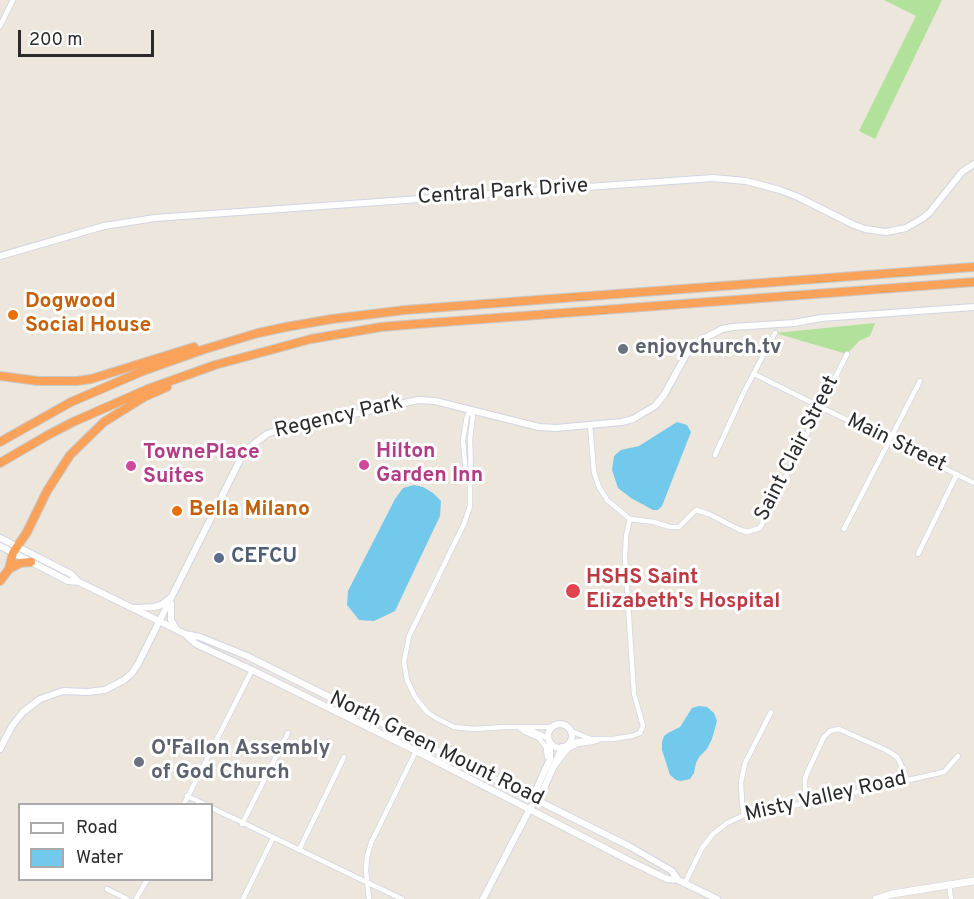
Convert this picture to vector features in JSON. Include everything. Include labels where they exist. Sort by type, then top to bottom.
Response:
[{"type":"highway","points":[[0,442],[54,411],[120,380],[171,360],[258,333],[332,319],[405,310],[974,267]]},
{"type":"highway","points":[[0,463],[48,435],[157,385],[214,365],[311,339],[381,327],[470,319],[974,282]]},
{"type":"highway","points":[[0,376],[38,381],[91,379],[175,352],[244,334],[258,333]]},
{"type":"highway","points":[[0,580],[9,568],[15,550],[27,532],[47,491],[70,455],[104,422],[144,397],[214,370],[225,363]]},
{"type":"highway","points":[[9,568],[20,563],[31,562]]},
{"type":"main road","points":[[876,899],[892,894],[974,881]]},
{"type":"street","points":[[0,26],[13,0]]},
{"type":"street","points":[[0,11],[6,14]]},
{"type":"street","name":"Central Park Drive","points":[[0,256],[104,225],[148,219],[713,178],[746,181],[780,190],[854,225],[886,232],[906,228],[930,213],[962,172],[974,164]]},
{"type":"street","name":"Regency Park","points":[[0,749],[12,726],[23,712],[40,699],[59,692],[105,690],[124,680],[138,664],[243,454],[259,439],[276,431],[409,401],[430,400],[539,427],[556,428],[613,423],[633,419],[655,405],[664,395],[686,355],[693,347],[722,329],[794,323],[821,318],[974,307]]},
{"type":"street","points":[[715,455],[775,333]]},
{"type":"street","name":"Saint Clair Street","points":[[630,519],[679,527],[696,510],[710,514],[747,532],[760,528],[847,354]]},
{"type":"street","name":"Main Street","points":[[754,374],[974,483]]},
{"type":"street","points":[[844,529],[920,381]]},
{"type":"street","points":[[471,410],[468,412],[465,423],[463,440],[466,475],[470,484],[471,498],[467,515],[409,636],[404,655],[405,671],[410,689],[420,705],[436,718],[454,727],[466,729],[551,728]]},
{"type":"street","points":[[483,899],[535,799],[536,789],[562,747],[569,743],[591,739],[632,736],[640,733],[643,726],[634,694],[625,564],[626,536],[630,519],[607,500],[599,487],[594,472],[590,425]]},
{"type":"street","points":[[918,554],[957,474]]},
{"type":"street","name":"North Green Mount Road","points":[[0,538],[31,562],[68,581],[79,582]]},
{"type":"street","name":"North Green Mount Road","points":[[0,546],[71,574],[79,582],[185,634],[200,637],[247,656],[650,858],[672,871],[678,880]]},
{"type":"street","points":[[131,608],[154,607],[161,605],[171,597]]},
{"type":"street","points":[[171,597],[171,620],[177,630]]},
{"type":"street","name":"North Green Mount Road","points":[[185,634],[196,644],[667,879],[686,883],[717,899]]},
{"type":"street","points":[[184,803],[252,670]]},
{"type":"street","points":[[744,815],[741,803],[741,782],[745,763],[771,712]]},
{"type":"street","points":[[551,766],[548,732],[555,724],[563,724],[571,731],[591,739]]},
{"type":"street","points":[[523,728],[542,735],[557,747],[562,747]]},
{"type":"street","points":[[523,728],[525,732],[543,742],[551,766]]},
{"type":"street","points":[[807,803],[804,791],[805,779],[824,737],[830,731],[839,729],[897,757],[907,780]]},
{"type":"street","points":[[569,743],[572,736],[571,731]]},
{"type":"street","points":[[242,824],[288,733]]},
{"type":"street","points":[[551,766],[568,749],[599,739]]},
{"type":"street","points":[[369,899],[366,870],[371,843],[416,752]]},
{"type":"street","name":"Misty Valley Road","points":[[686,883],[702,848],[712,834],[727,823],[744,815],[944,772],[958,756]]},
{"type":"street","points":[[299,850],[344,757]]},
{"type":"street","points":[[187,796],[202,803]]},
{"type":"street","points":[[213,809],[402,899]]},
{"type":"street","points":[[243,899],[273,838]]},
{"type":"street","points":[[136,899],[146,881]]},
{"type":"street","points":[[949,885],[951,899]]},
{"type":"street","points":[[107,889],[127,899]]},
{"type":"green space","points":[[884,0],[942,0],[875,139],[859,131],[916,16]]},
{"type":"green space","points":[[875,323],[870,336],[859,341],[847,354],[775,333]]},
{"type":"water","points":[[677,422],[687,425],[691,432],[662,506],[658,510],[653,510],[618,488],[612,470],[614,456],[621,450],[639,446]]},
{"type":"water","points":[[414,485],[423,487],[441,501],[440,516],[395,611],[374,621],[359,620],[347,605],[348,591],[395,499],[403,488]]},
{"type":"water","points":[[707,707],[714,713],[717,721],[712,739],[707,749],[699,757],[690,779],[676,780],[670,775],[662,750],[662,742],[664,736],[680,727],[692,708]]},
{"type":"place","name":"Dogwood Social House","points":[[13,315]]},
{"type":"place","name":"enjoychurch.tv","points":[[623,349]]},
{"type":"place","name":"Hilton Garden Inn","points":[[364,465]]},
{"type":"place","name":"TownePlace Suites","points":[[131,466]]},
{"type":"place","name":"Bella Milano","points":[[177,511]]},
{"type":"place","name":"CEFCU","points":[[219,558]]},
{"type":"place","name":"HSHS Saint Elizabeth's Hospital","points":[[573,591]]},
{"type":"place","name":"O'Fallon Assembly of God Church","points":[[139,762]]}]
